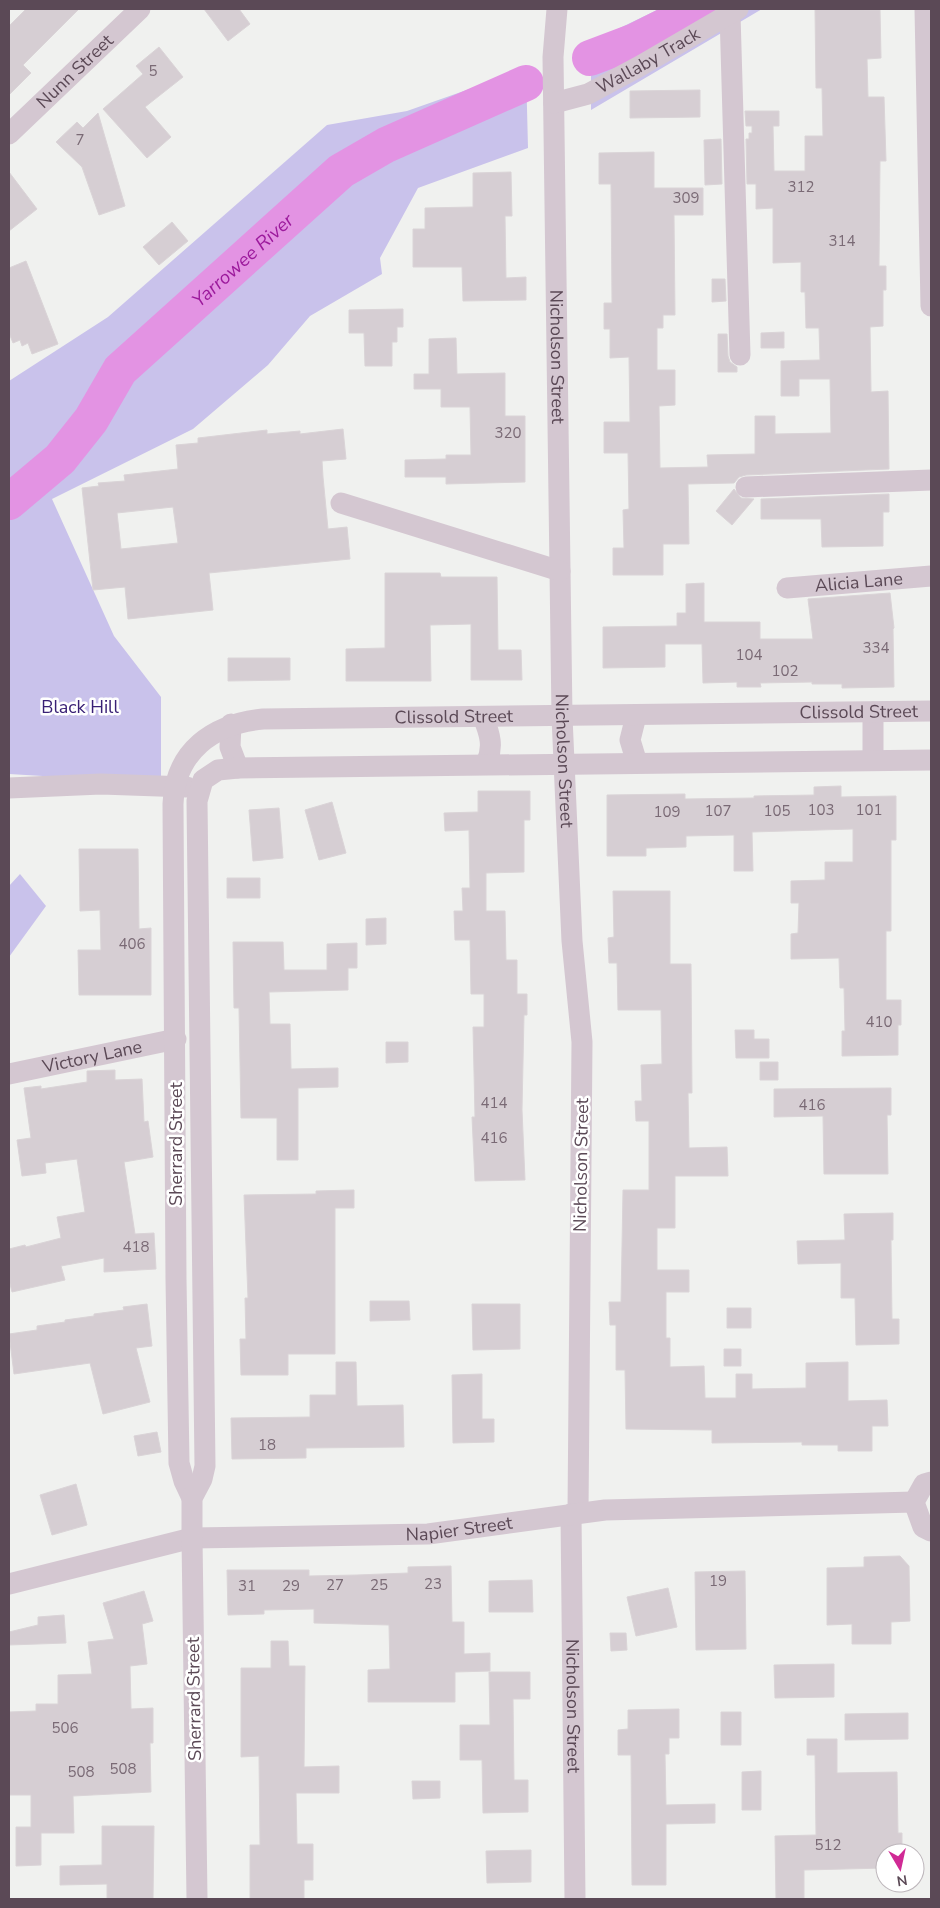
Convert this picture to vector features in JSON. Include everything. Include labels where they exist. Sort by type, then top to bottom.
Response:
[{"type":"street","name":"Nunn Street","points":[[9,134],[140,9]]},
{"type":"street","name":"Nicholson Street","points":[[557,9],[553,57],[563,764],[572,940],[582,1042],[574,1513],[575,1899]]},
{"type":"street","points":[[925,9],[931,306]]},
{"type":"street","points":[[734,11],[740,354]]},
{"type":"street","name":"Wallaby Track","points":[[554,96],[588,94],[734,11]]},
{"type":"street","points":[[746,487],[931,480]]},
{"type":"street","points":[[341,503],[560,572]]},
{"type":"street","name":"Alicia Lane","points":[[787,588],[931,576]]},
{"type":"street","name":"Clissold Street","points":[[175,787],[180,771],[192,752],[211,735],[231,724],[262,719],[562,717],[931,711]]},
{"type":"street","points":[[873,712],[873,760]]},
{"type":"street","points":[[636,716],[630,740],[637,763]]},
{"type":"street","points":[[483,717],[491,741],[490,753],[486,764]]},
{"type":"street","points":[[231,724],[230,747],[238,768]]},
{"type":"street","points":[[9,788],[93,784],[163,785],[200,788],[203,780],[211,772],[238,768],[931,760]]},
{"type":"street","name":"Sherrard Street","points":[[175,787],[173,824],[176,1038],[176,1280],[180,1463],[184,1481],[192,1498],[197,1899]]},
{"type":"street","name":"Sherrard Street","points":[[192,1498],[202,1480],[205,1466],[198,823],[200,788]]},
{"type":"street","points":[[173,824],[198,823]]},
{"type":"street","name":"Victory Lane","points":[[9,1074],[176,1038]]},
{"type":"street","points":[[931,1482],[924,1484],[914,1502],[923,1527],[931,1531]]},
{"type":"street","name":"Napier Street","points":[[9,1584],[192,1538],[428,1534],[605,1510],[914,1502]]},
{"type":"green space","points":[[659,9],[762,9],[591,110],[591,42]]},
{"type":"green space","name":"Black Hill","points":[[526,69],[528,148],[418,188],[380,258],[382,274],[310,316],[268,365],[193,429],[52,499],[114,636],[161,697],[161,783],[9,774],[9,381],[108,317],[327,125],[407,111]]},
{"type":"green space","points":[[20,874],[46,906],[9,957],[9,886]]},
{"type":"building","points":[[26,9],[79,9],[23,65],[31,73],[9,95],[9,26]]},
{"type":"building","points":[[204,9],[239,9],[250,24],[228,41]]},
{"type":"building","points":[[815,9],[880,10],[881,58],[867,59],[868,97],[884,97],[886,161],[880,161],[879,266],[886,266],[886,290],[883,290],[883,326],[870,327],[871,392],[888,391],[889,469],[746,475],[739,477],[734,483],[688,484],[689,544],[663,544],[663,575],[613,575],[613,548],[624,548],[623,510],[629,509],[628,453],[604,453],[604,422],[630,422],[629,357],[610,358],[610,329],[604,329],[604,303],[612,303],[611,184],[599,184],[599,153],[654,152],[654,188],[703,188],[703,215],[674,215],[675,315],[663,315],[663,328],[657,328],[657,370],[675,370],[675,405],[659,406],[660,468],[708,467],[707,455],[755,454],[755,416],[775,416],[775,434],[831,433],[830,379],[799,379],[799,396],[781,396],[781,361],[820,360],[819,328],[806,328],[805,292],[801,292],[801,262],[773,263],[773,208],[756,209],[756,184],[747,184],[746,139],[749,139],[749,133],[752,133],[752,126],[746,126],[745,111],[779,111],[779,126],[773,126],[774,171],[805,171],[805,136],[823,136],[822,88],[816,88]]},
{"type":"building","points":[[159,47],[183,77],[145,107],[171,137],[147,158],[103,109],[143,74],[136,66]]},
{"type":"building","points":[[700,90],[700,117],[630,118],[630,91]]},
{"type":"building","points":[[98,113],[125,206],[99,215],[82,167],[56,142],[77,122],[83,128]]},
{"type":"building","points":[[721,139],[722,184],[705,185],[704,140]]},
{"type":"building","points":[[9,172],[37,209],[9,231]]},
{"type":"building","points":[[511,172],[512,216],[505,216],[506,278],[526,277],[526,300],[463,301],[462,267],[413,267],[413,229],[425,229],[425,208],[473,207],[473,173]]},
{"type":"building","points":[[172,222],[188,241],[159,265],[143,247]]},
{"type":"building","points":[[26,261],[58,344],[32,354],[28,343],[22,346],[20,340],[13,343],[9,333],[9,268]]},
{"type":"building","points":[[712,279],[725,279],[726,301],[712,302]]},
{"type":"building","points":[[403,309],[403,327],[397,327],[397,342],[392,342],[392,366],[365,366],[364,333],[349,333],[349,310]]},
{"type":"building","points":[[784,332],[784,348],[761,348],[761,333]]},
{"type":"building","points":[[718,334],[727,334],[728,356],[730,362],[737,367],[737,372],[718,372]]},
{"type":"building","points":[[456,338],[457,374],[505,373],[505,416],[525,416],[525,482],[446,484],[446,477],[405,477],[405,460],[446,459],[446,455],[471,455],[470,407],[441,407],[441,389],[414,389],[414,374],[429,374],[429,339]]},
{"type":"building","points":[[343,429],[346,459],[322,461],[328,529],[347,527],[350,559],[209,573],[213,610],[128,619],[125,587],[93,590],[82,488],[99,486],[98,483],[125,481],[124,475],[178,469],[176,445],[198,443],[198,438],[267,430],[267,434],[300,431],[300,434]],"holes":[[[173,507],[178,543],[121,549],[117,513]]]},
{"type":"building","points":[[734,489],[741,498],[754,499],[732,525],[716,511]]},
{"type":"building","points":[[889,494],[889,512],[883,512],[883,546],[822,547],[821,519],[761,519],[761,499]]},
{"type":"building","points":[[385,573],[440,573],[441,577],[497,577],[498,650],[521,650],[522,680],[471,680],[471,624],[430,625],[431,681],[346,681],[346,649],[385,648]]},
{"type":"building","points":[[704,583],[704,622],[760,622],[760,639],[813,639],[808,599],[890,593],[894,628],[894,687],[842,688],[842,684],[812,684],[812,682],[760,683],[761,687],[737,687],[737,682],[703,683],[702,644],[665,644],[665,667],[603,668],[603,627],[677,626],[677,613],[686,613],[686,584]]},
{"type":"building","points":[[228,658],[290,658],[290,680],[228,681]]},
{"type":"building","points":[[841,786],[841,797],[896,796],[896,840],[891,840],[891,931],[886,931],[886,1000],[901,1000],[901,1025],[898,1025],[898,1055],[842,1056],[842,1031],[845,1031],[844,988],[840,988],[839,958],[791,959],[791,934],[798,933],[799,903],[791,903],[791,881],[825,880],[825,862],[853,862],[853,829],[752,832],[753,871],[734,871],[734,835],[686,836],[686,847],[646,848],[646,856],[607,856],[607,795],[685,794],[685,799],[754,798],[754,796],[814,795],[814,787]]},
{"type":"building","points":[[478,791],[530,791],[530,820],[524,820],[524,872],[486,873],[486,911],[505,911],[506,960],[517,960],[517,994],[527,994],[527,1015],[524,1015],[522,1110],[525,1180],[475,1181],[472,1117],[475,1117],[473,1027],[484,1027],[484,994],[471,994],[470,940],[455,940],[454,911],[463,911],[462,888],[470,888],[469,830],[445,831],[444,813],[478,812]]},
{"type":"building","points":[[332,802],[346,853],[319,860],[305,810]]},
{"type":"building","points":[[279,808],[283,858],[253,861],[249,810]]},
{"type":"building","points":[[79,849],[138,849],[139,929],[151,928],[151,995],[79,995],[78,950],[101,950],[100,910],[80,911]]},
{"type":"building","points":[[227,878],[260,878],[260,898],[227,898]]},
{"type":"building","points":[[613,891],[670,891],[670,964],[691,964],[692,1093],[688,1093],[689,1148],[727,1147],[728,1176],[675,1176],[675,1228],[657,1228],[657,1270],[689,1270],[689,1292],[666,1292],[666,1338],[670,1338],[670,1367],[704,1366],[705,1398],[736,1398],[736,1374],[752,1374],[752,1389],[806,1388],[806,1363],[848,1362],[848,1401],[887,1400],[888,1426],[872,1426],[872,1451],[838,1451],[838,1445],[802,1445],[802,1442],[712,1443],[712,1430],[626,1429],[625,1370],[616,1370],[616,1325],[610,1325],[609,1302],[621,1302],[623,1190],[649,1190],[649,1121],[636,1121],[635,1101],[642,1101],[641,1065],[662,1064],[661,1010],[618,1010],[617,963],[609,963],[608,938],[614,937]]},
{"type":"building","points":[[386,918],[386,944],[366,945],[366,919]]},
{"type":"building","points":[[233,942],[283,942],[284,970],[327,970],[327,944],[357,943],[357,968],[348,968],[348,990],[269,992],[270,1024],[290,1024],[291,1069],[338,1068],[338,1087],[298,1088],[298,1160],[277,1160],[277,1118],[241,1118],[239,1008],[234,1008]]},
{"type":"building","points":[[735,1030],[754,1030],[754,1039],[769,1039],[769,1058],[736,1058]]},
{"type":"building","points":[[386,1042],[408,1042],[408,1062],[386,1063]]},
{"type":"building","points":[[760,1062],[778,1062],[778,1080],[760,1080]]},
{"type":"building","points":[[115,1070],[115,1080],[142,1079],[144,1122],[148,1121],[153,1157],[124,1162],[135,1234],[154,1233],[156,1269],[104,1272],[104,1258],[61,1266],[65,1280],[12,1292],[9,1280],[9,1249],[25,1245],[26,1247],[61,1238],[57,1217],[85,1212],[77,1159],[45,1163],[46,1173],[22,1176],[17,1140],[31,1138],[24,1088],[41,1086],[41,1089],[87,1082],[87,1071]]},
{"type":"building","points":[[891,1088],[891,1115],[887,1115],[888,1174],[824,1174],[823,1116],[774,1117],[774,1089]]},
{"type":"building","points":[[354,1190],[354,1208],[335,1208],[335,1354],[288,1354],[288,1375],[241,1375],[240,1339],[246,1339],[245,1298],[248,1298],[244,1195],[316,1194],[316,1191]]},
{"type":"building","points":[[893,1213],[893,1240],[891,1240],[892,1319],[899,1319],[899,1344],[856,1345],[855,1298],[841,1298],[841,1263],[798,1264],[797,1241],[845,1240],[844,1214]]},
{"type":"building","points":[[370,1301],[409,1301],[410,1320],[370,1321]]},
{"type":"building","points":[[147,1304],[152,1346],[136,1348],[150,1402],[103,1414],[90,1363],[14,1374],[9,1334],[37,1330],[37,1326],[65,1322],[65,1320],[124,1310],[123,1307]]},
{"type":"building","points":[[472,1304],[520,1304],[520,1349],[473,1350]]},
{"type":"building","points":[[727,1308],[751,1308],[751,1328],[727,1328]]},
{"type":"building","points":[[724,1349],[741,1349],[741,1366],[724,1366]]},
{"type":"building","points":[[336,1362],[356,1362],[357,1406],[403,1405],[404,1447],[306,1448],[306,1458],[232,1459],[231,1418],[310,1417],[310,1395],[336,1395]]},
{"type":"building","points":[[482,1374],[482,1419],[494,1419],[494,1442],[453,1443],[452,1375]]},
{"type":"building","points":[[157,1432],[161,1452],[138,1456],[134,1436]]},
{"type":"building","points":[[76,1484],[87,1525],[52,1535],[40,1495]]},
{"type":"building","points":[[900,1556],[909,1566],[910,1621],[891,1622],[891,1644],[852,1644],[852,1624],[827,1625],[827,1568],[864,1567],[864,1557]]},
{"type":"building","points":[[451,1566],[452,1622],[464,1622],[464,1654],[490,1653],[490,1671],[455,1672],[455,1702],[368,1702],[368,1670],[390,1669],[389,1625],[314,1623],[314,1609],[264,1610],[264,1614],[228,1615],[227,1570],[309,1570],[309,1576],[408,1573],[408,1567]]},
{"type":"building","points":[[745,1571],[746,1649],[696,1650],[695,1572]]},
{"type":"building","points":[[532,1580],[533,1612],[489,1612],[489,1581]]},
{"type":"building","points":[[668,1588],[677,1627],[636,1636],[627,1597]]},
{"type":"building","points":[[144,1591],[153,1621],[142,1624],[147,1664],[130,1666],[131,1709],[153,1708],[153,1743],[150,1743],[151,1792],[73,1796],[74,1833],[41,1833],[41,1865],[16,1866],[16,1827],[31,1827],[31,1795],[9,1795],[9,1712],[36,1711],[36,1704],[58,1704],[58,1675],[92,1674],[88,1642],[114,1639],[103,1603]]},
{"type":"building","points":[[64,1615],[66,1643],[9,1645],[9,1632],[38,1625],[38,1617]]},
{"type":"building","points":[[610,1633],[626,1633],[627,1650],[611,1651]]},
{"type":"building","points":[[271,1641],[288,1641],[289,1666],[305,1666],[304,1767],[339,1766],[339,1793],[296,1793],[297,1844],[313,1844],[313,1880],[304,1880],[304,1899],[250,1899],[250,1845],[260,1845],[259,1756],[241,1757],[241,1668],[271,1668]]},
{"type":"building","points":[[834,1664],[834,1697],[775,1698],[774,1665]]},
{"type":"building","points":[[489,1672],[530,1672],[530,1699],[513,1699],[514,1780],[528,1780],[528,1812],[483,1813],[482,1760],[460,1760],[460,1725],[490,1725]]},
{"type":"building","points":[[679,1709],[679,1738],[669,1738],[669,1754],[665,1754],[666,1805],[715,1804],[715,1823],[666,1824],[666,1885],[632,1885],[631,1755],[618,1755],[618,1730],[628,1729],[628,1710]]},
{"type":"building","points":[[721,1712],[741,1712],[741,1745],[721,1745]]},
{"type":"building","points":[[908,1713],[908,1739],[845,1740],[845,1714]]},
{"type":"building","points":[[807,1739],[837,1739],[837,1773],[897,1772],[898,1833],[902,1833],[902,1843],[875,1843],[875,1868],[804,1870],[804,1899],[776,1899],[775,1836],[816,1835],[815,1755],[807,1755]]},
{"type":"building","points":[[761,1771],[761,1810],[742,1810],[742,1772]]},
{"type":"building","points":[[412,1781],[440,1781],[440,1798],[413,1799]]},
{"type":"building","points":[[102,1826],[154,1826],[153,1899],[107,1899],[107,1884],[60,1885],[60,1866],[102,1865]]},
{"type":"building","points":[[531,1850],[531,1882],[487,1883],[486,1851]]},
{"type":"waterway","name":"Yarrowee River","points":[[590,58],[635,41],[699,9]]},
{"type":"waterway","name":"Yarrowee River","points":[[9,502],[60,459],[91,420],[120,370],[341,171],[386,145],[526,83]]}]
